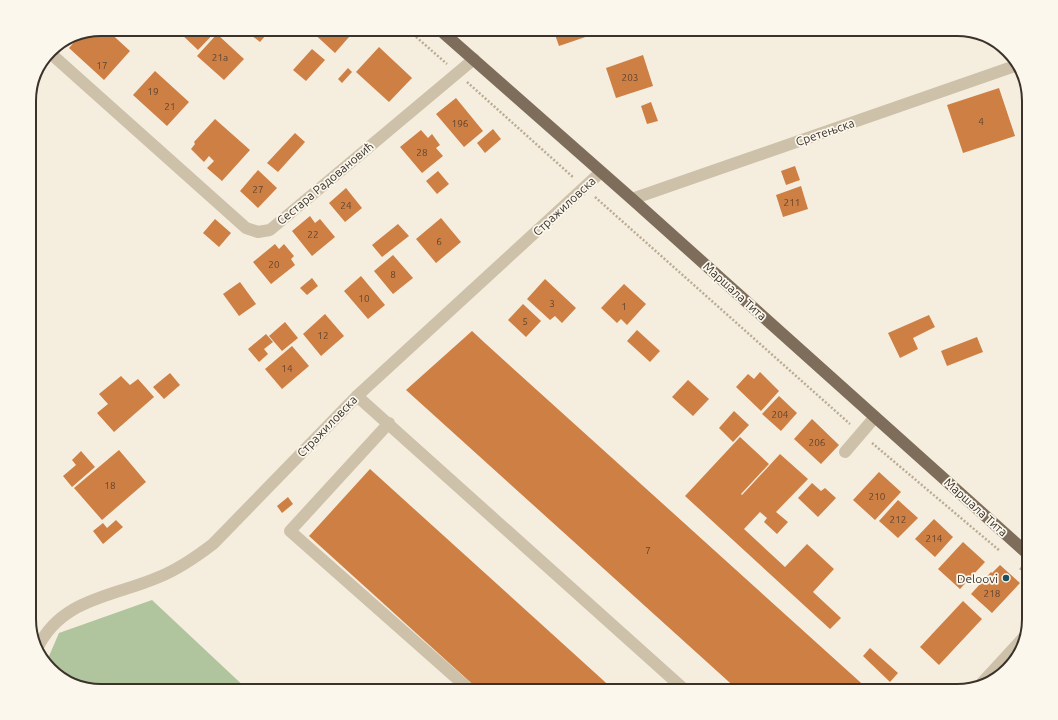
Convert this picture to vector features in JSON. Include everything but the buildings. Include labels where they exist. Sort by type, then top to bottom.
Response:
[{"type":"main road","name":"Маршала Тита","points":[[447,36],[632,199],[1022,549]]},
{"type":"street","name":"Сестара Радовановић","points":[[54,56],[246,228],[258,232],[270,230],[474,59]]},
{"type":"street","name":"Сретењска","points":[[632,199],[1012,67]]},
{"type":"street","name":"Стражиловска","points":[[41,643],[49,630],[72,610],[86,602],[157,578],[178,569],[213,544],[357,396],[601,172]]},
{"type":"street","points":[[357,396],[389,423],[678,684]]},
{"type":"street","points":[[845,452],[875,416]]},
{"type":"street","points":[[389,423],[290,531],[463,684]]},
{"type":"street","points":[[989,675],[1016,646]]},
{"type":"path","points":[[415,36],[861,433],[1005,555]]},
{"type":"path","points":[[1017,566],[1022,570]]},
{"type":"green space","points":[[152,600],[242,684],[101,684],[84,682],[65,673],[48,658],[59,633]]},
{"type":"place","name":"Deloovi","points":[[1006,578]]}]
